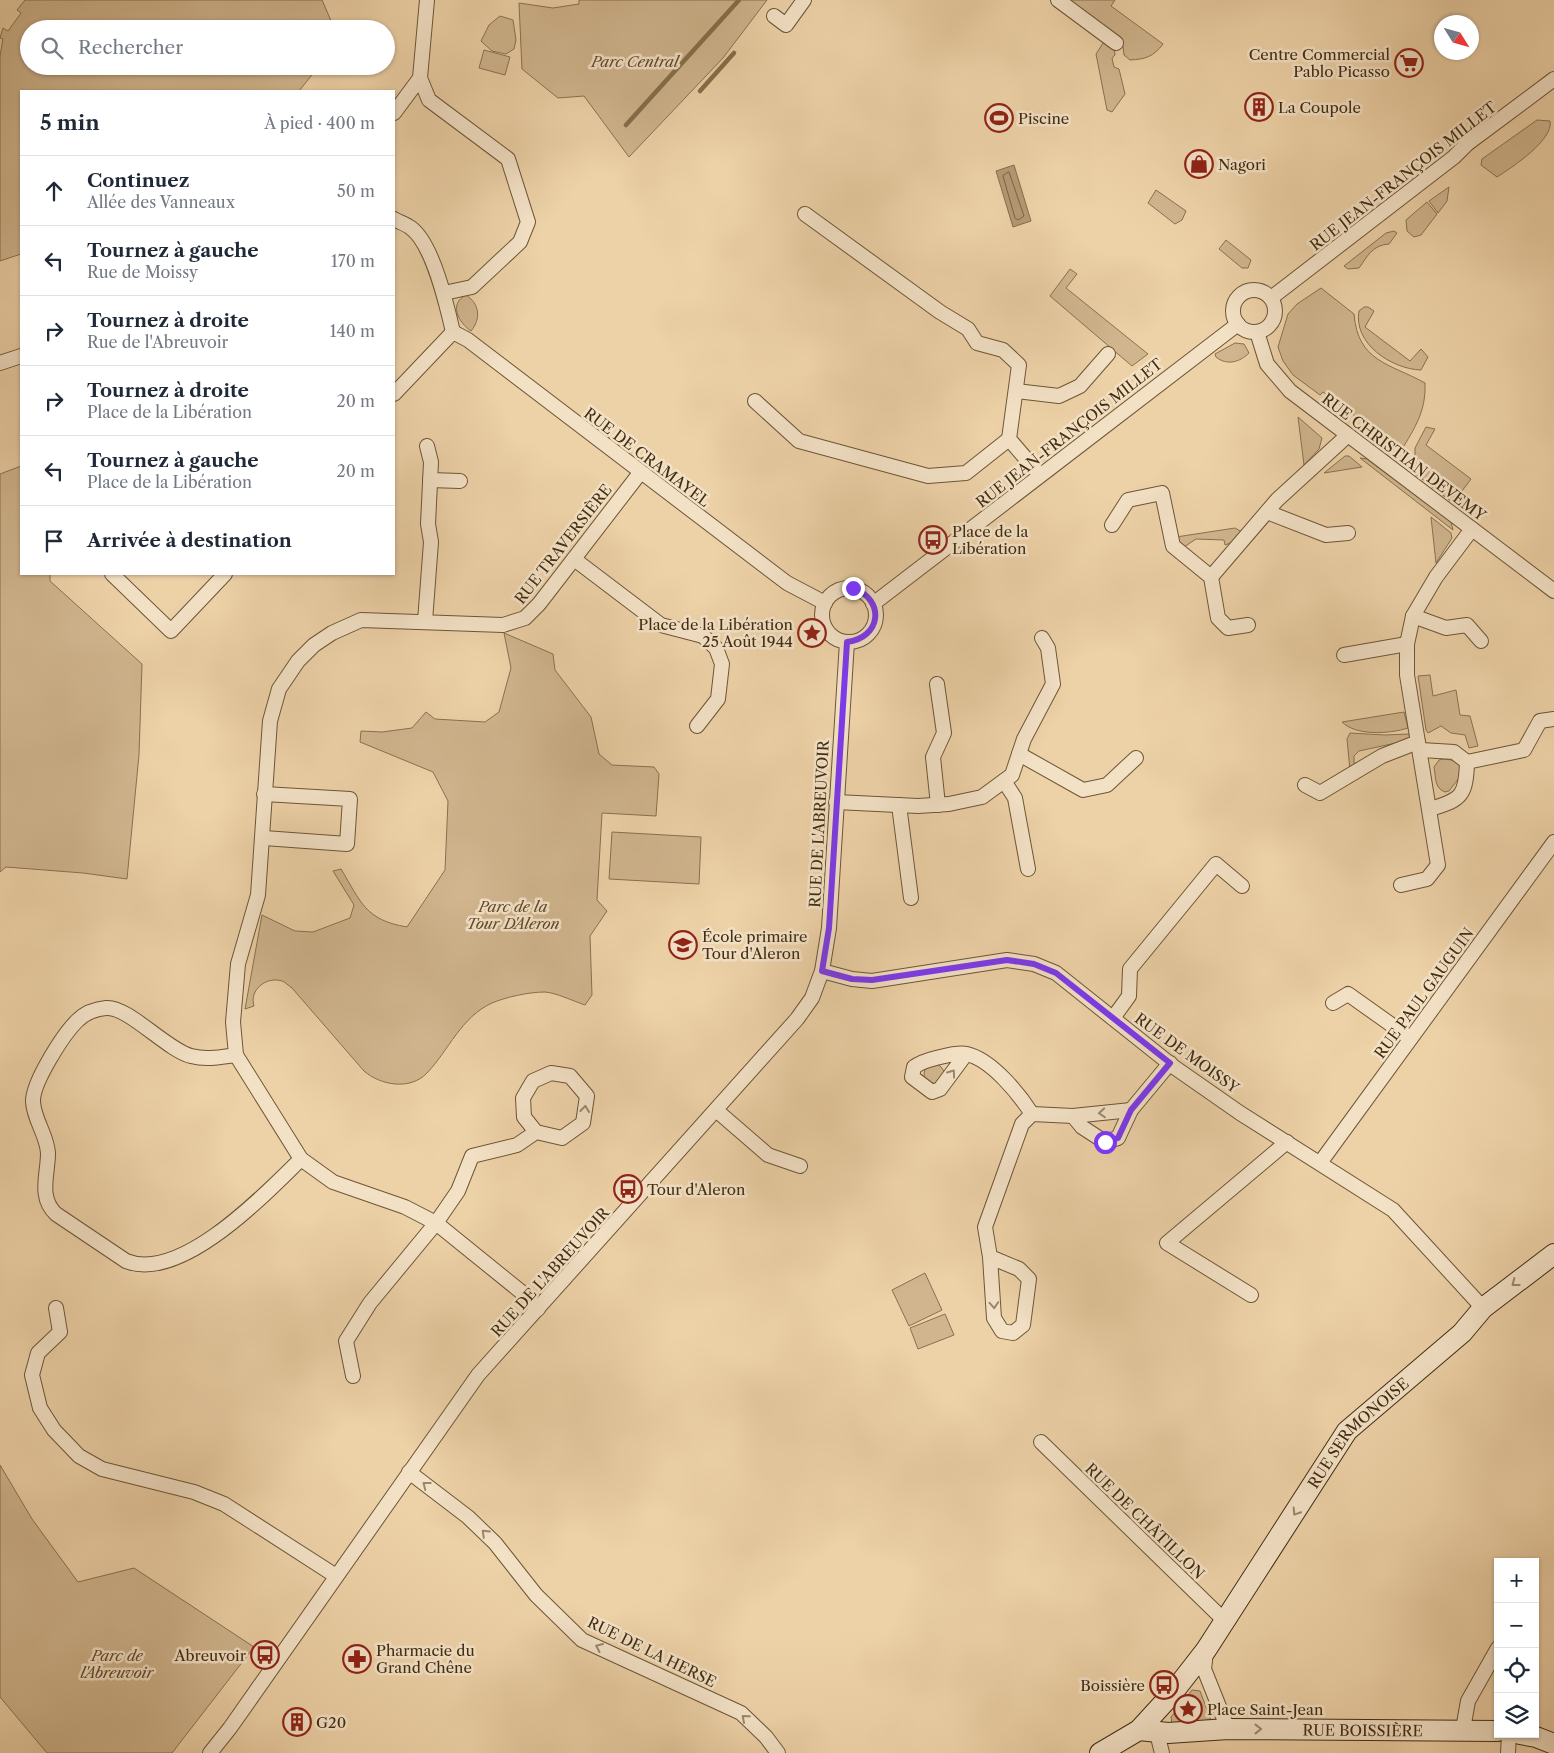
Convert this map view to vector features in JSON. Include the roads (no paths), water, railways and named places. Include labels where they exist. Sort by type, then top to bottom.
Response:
[{"type":"street","points":[[427,0],[420,78],[429,100],[508,159],[528,222],[520,242],[472,288],[444,293]]},
{"type":"street","points":[[774,16],[786,25],[804,0]]},
{"type":"street","points":[[1058,0],[1116,44]]},
{"type":"street","points":[[395,112],[420,78]]},
{"type":"street","name":"RUE JEAN-FRANÇOIS MILLET","points":[[1271,298],[1454,157],[1467,144],[1482,135],[1554,79]]},
{"type":"street","points":[[756,401],[800,442],[928,476],[966,473],[1009,439],[1019,365],[1003,350],[977,344],[968,329],[940,312],[805,214]]},
{"type":"street","points":[[395,220],[412,228],[426,248],[444,293],[453,332],[395,393]]},
{"type":"street","points":[[1253,290],[1266,293],[1271,298],[1274,304],[1274,316],[1268,326],[1257,332],[1246,330],[1238,324],[1233,312],[1236,300],[1240,294],[1253,290]]},
{"type":"street","name":"RUE JEAN-FRANÇOIS MILLET","points":[[873,604],[1238,324]]},
{"type":"street","name":"RUE DE CRAMAYEL","points":[[453,332],[468,340],[640,473],[787,583],[824,603]]},
{"type":"street","name":"RUE CHRISTIAN DEVEMY","points":[[1257,332],[1267,364],[1290,391],[1554,591]]},
{"type":"street","points":[[1016,391],[1059,396],[1080,386],[1108,354]]},
{"type":"street","points":[[0,363],[20,356]]},
{"type":"street","points":[[1211,577],[1267,512],[1348,435]]},
{"type":"street","points":[[1009,439],[1040,476]]},
{"type":"street","points":[[425,621],[431,542],[428,524],[430,462],[428,446]]},
{"type":"street","name":"RUE TRAVERSIÈRE","points":[[538,1309],[525,1295],[436,1223],[405,1207],[333,1182],[301,1159],[236,1055],[232,1022],[238,964],[258,895],[264,838],[264,794],[273,706],[279,689],[298,661],[314,645],[332,633],[361,620],[503,625],[518,622],[531,614],[640,473]]},
{"type":"street","points":[[430,480],[460,481]]},
{"type":"street","points":[[1112,525],[1128,500],[1162,493],[1173,546],[1211,577],[1218,618],[1228,628],[1248,625]]},
{"type":"street","points":[[1267,512],[1326,534],[1348,533]]},
{"type":"street","points":[[1401,884],[1427,879],[1438,865],[1406,674],[1407,644],[1412,616],[1436,577],[1472,529]]},
{"type":"street","points":[[574,559],[661,625],[703,636],[716,648],[722,664],[718,699],[697,726]]},
{"type":"street","points":[[113,575],[171,631],[224,575]]},
{"type":"street","points":[[845,588],[862,591],[873,604],[876,612],[871,630],[856,641],[847,642],[831,636],[825,628],[822,611],[824,603],[830,596],[845,588]]},
{"type":"street","points":[[1412,616],[1446,628],[1468,625],[1481,640]]},
{"type":"street","points":[[836,802],[938,805],[982,797],[1012,775],[1024,739],[1053,684],[1048,648],[1042,638]]},
{"type":"street","name":"RUE DE L'ABREUVOIR","points":[[210,1753],[230,1728],[478,1375],[797,1019],[812,998],[822,971],[829,928],[847,642]]},
{"type":"street","points":[[1344,655],[1407,644]]},
{"type":"street","points":[[937,684],[944,733],[933,757],[938,805]]},
{"type":"street","points":[[1305,785],[1320,793],[1382,756],[1419,746],[1454,752],[1467,762],[1524,750],[1540,720],[1554,718]]},
{"type":"street","points":[[1019,754],[1084,790],[1107,785],[1136,758]]},
{"type":"street","points":[[1430,809],[1453,802],[1458,797],[1466,786],[1467,762]]},
{"type":"street","points":[[1004,781],[1015,798],[1028,869]]},
{"type":"street","points":[[264,794],[350,799],[347,844],[264,838]]},
{"type":"street","points":[[899,805],[911,898]]},
{"type":"street","name":"RUE PAUL GAUGUIN","points":[[1320,1162],[1554,842]]},
{"type":"street","points":[[1112,1018],[1128,996],[1130,969],[1216,864],[1242,886]]},
{"type":"street","name":"RUE DE MOISSY","points":[[822,971],[852,979],[872,980],[1007,960],[1034,964],[1056,973],[1170,1063],[1287,1142],[1393,1210],[1483,1308]]},
{"type":"street","points":[[1333,1003],[1348,994],[1410,1038]]},
{"type":"street","points":[[236,1055],[208,1059],[185,1054],[112,1008],[95,1010],[78,1020],[40,1074],[34,1092],[34,1111],[47,1142],[45,1197],[49,1206],[56,1214],[126,1260],[137,1264],[160,1263],[200,1244],[229,1226],[301,1159]]},
{"type":"street","points":[[966,1054],[976,1058],[1013,1086],[1032,1114]]},
{"type":"street","points":[[1074,1116],[1082,1127],[1105,1142],[1118,1138],[1131,1110],[1170,1063]]},
{"type":"street","points":[[353,1376],[346,1342],[370,1303],[436,1223],[458,1191],[472,1156],[517,1145],[536,1132],[562,1138],[583,1123],[587,1096],[570,1076],[551,1073],[533,1081],[523,1098],[524,1117],[536,1132]]},
{"type":"street","points":[[716,1110],[768,1156],[800,1166]]},
{"type":"street","points":[[990,1257],[1019,1269],[1029,1278],[1023,1325],[1013,1333],[1002,1331],[994,1318],[990,1257],[985,1227],[1022,1124],[1032,1114],[1074,1116],[1131,1110]]},
{"type":"street","points":[[1251,1295],[1167,1243],[1287,1142]]},
{"type":"street","name":"RUE SERMONOISE","points":[[1148,1732],[1171,1695],[1226,1622],[1347,1431],[1462,1333],[1483,1308],[1554,1254]]},
{"type":"street","points":[[56,1308],[60,1332],[38,1353],[32,1375],[40,1408],[54,1430],[71,1448],[96,1466],[194,1492],[224,1504],[336,1576]]},
{"type":"street","name":"RUE DE CHÂTILLON","points":[[1041,1442],[1226,1622]]},
{"type":"street","name":"RUE DE LA HERSE","points":[[409,1472],[468,1517],[495,1543],[536,1595],[582,1640],[741,1713],[766,1737],[778,1753]]},
{"type":"street","points":[[1206,1650],[1204,1669],[1228,1728]]},
{"type":"street","points":[[1463,1729],[1468,1701],[1494,1655]]},
{"type":"street","name":"RUE BOISSIÈRE","points":[[1148,1732],[1228,1728],[1494,1730]]},
{"type":"street","points":[[1100,1753],[1148,1732],[1162,1753]]},
{"type":"street","points":[[1508,1753],[1509,1738]]},
{"type":"street","points":[[1539,1738],[1554,1744]]},
{"type":"water","points":[[1014,165],[1031,221],[1013,227],[996,171]]},
{"type":"waterway","points":[[626,125],[739,0]]},
{"type":"waterway","points":[[700,91],[734,53]]},
{"type":"place","name":"Centre Commercial Pablo Picasso","points":[[1409,63]]},
{"type":"place","name":"La Coupole","points":[[1259,107]]},
{"type":"place","name":"Piscine","points":[[999,118]]},
{"type":"place","name":"Nagori","points":[[1199,164]]},
{"type":"place","name":"Place de la Libération","points":[[933,540]]},
{"type":"place","name":"Place de la Libération 25 Août 1944","points":[[812,633]]},
{"type":"place","name":"École primaire Tour d'Aleron","points":[[683,945]]},
{"type":"place","name":"Tour d'Aleron","points":[[628,1189]]},
{"type":"place","name":"Abreuvoir","points":[[265,1655]]},
{"type":"place","name":"Pharmacie du Grand Chêne","points":[[357,1659]]},
{"type":"place","name":"Boissière","points":[[1164,1685]]},
{"type":"place","name":"Place Saint-Jean","points":[[1188,1709]]},
{"type":"place","name":"G20","points":[[297,1722]]},
{"type":"park label","name":"Parc Central","points":[[635,61]]},
{"type":"park label","name":"Parc de la Tour D'Aleron","points":[[513,914]]},
{"type":"park label","name":"Parc de l'Abreuvoir","points":[[117,1664]]}]
